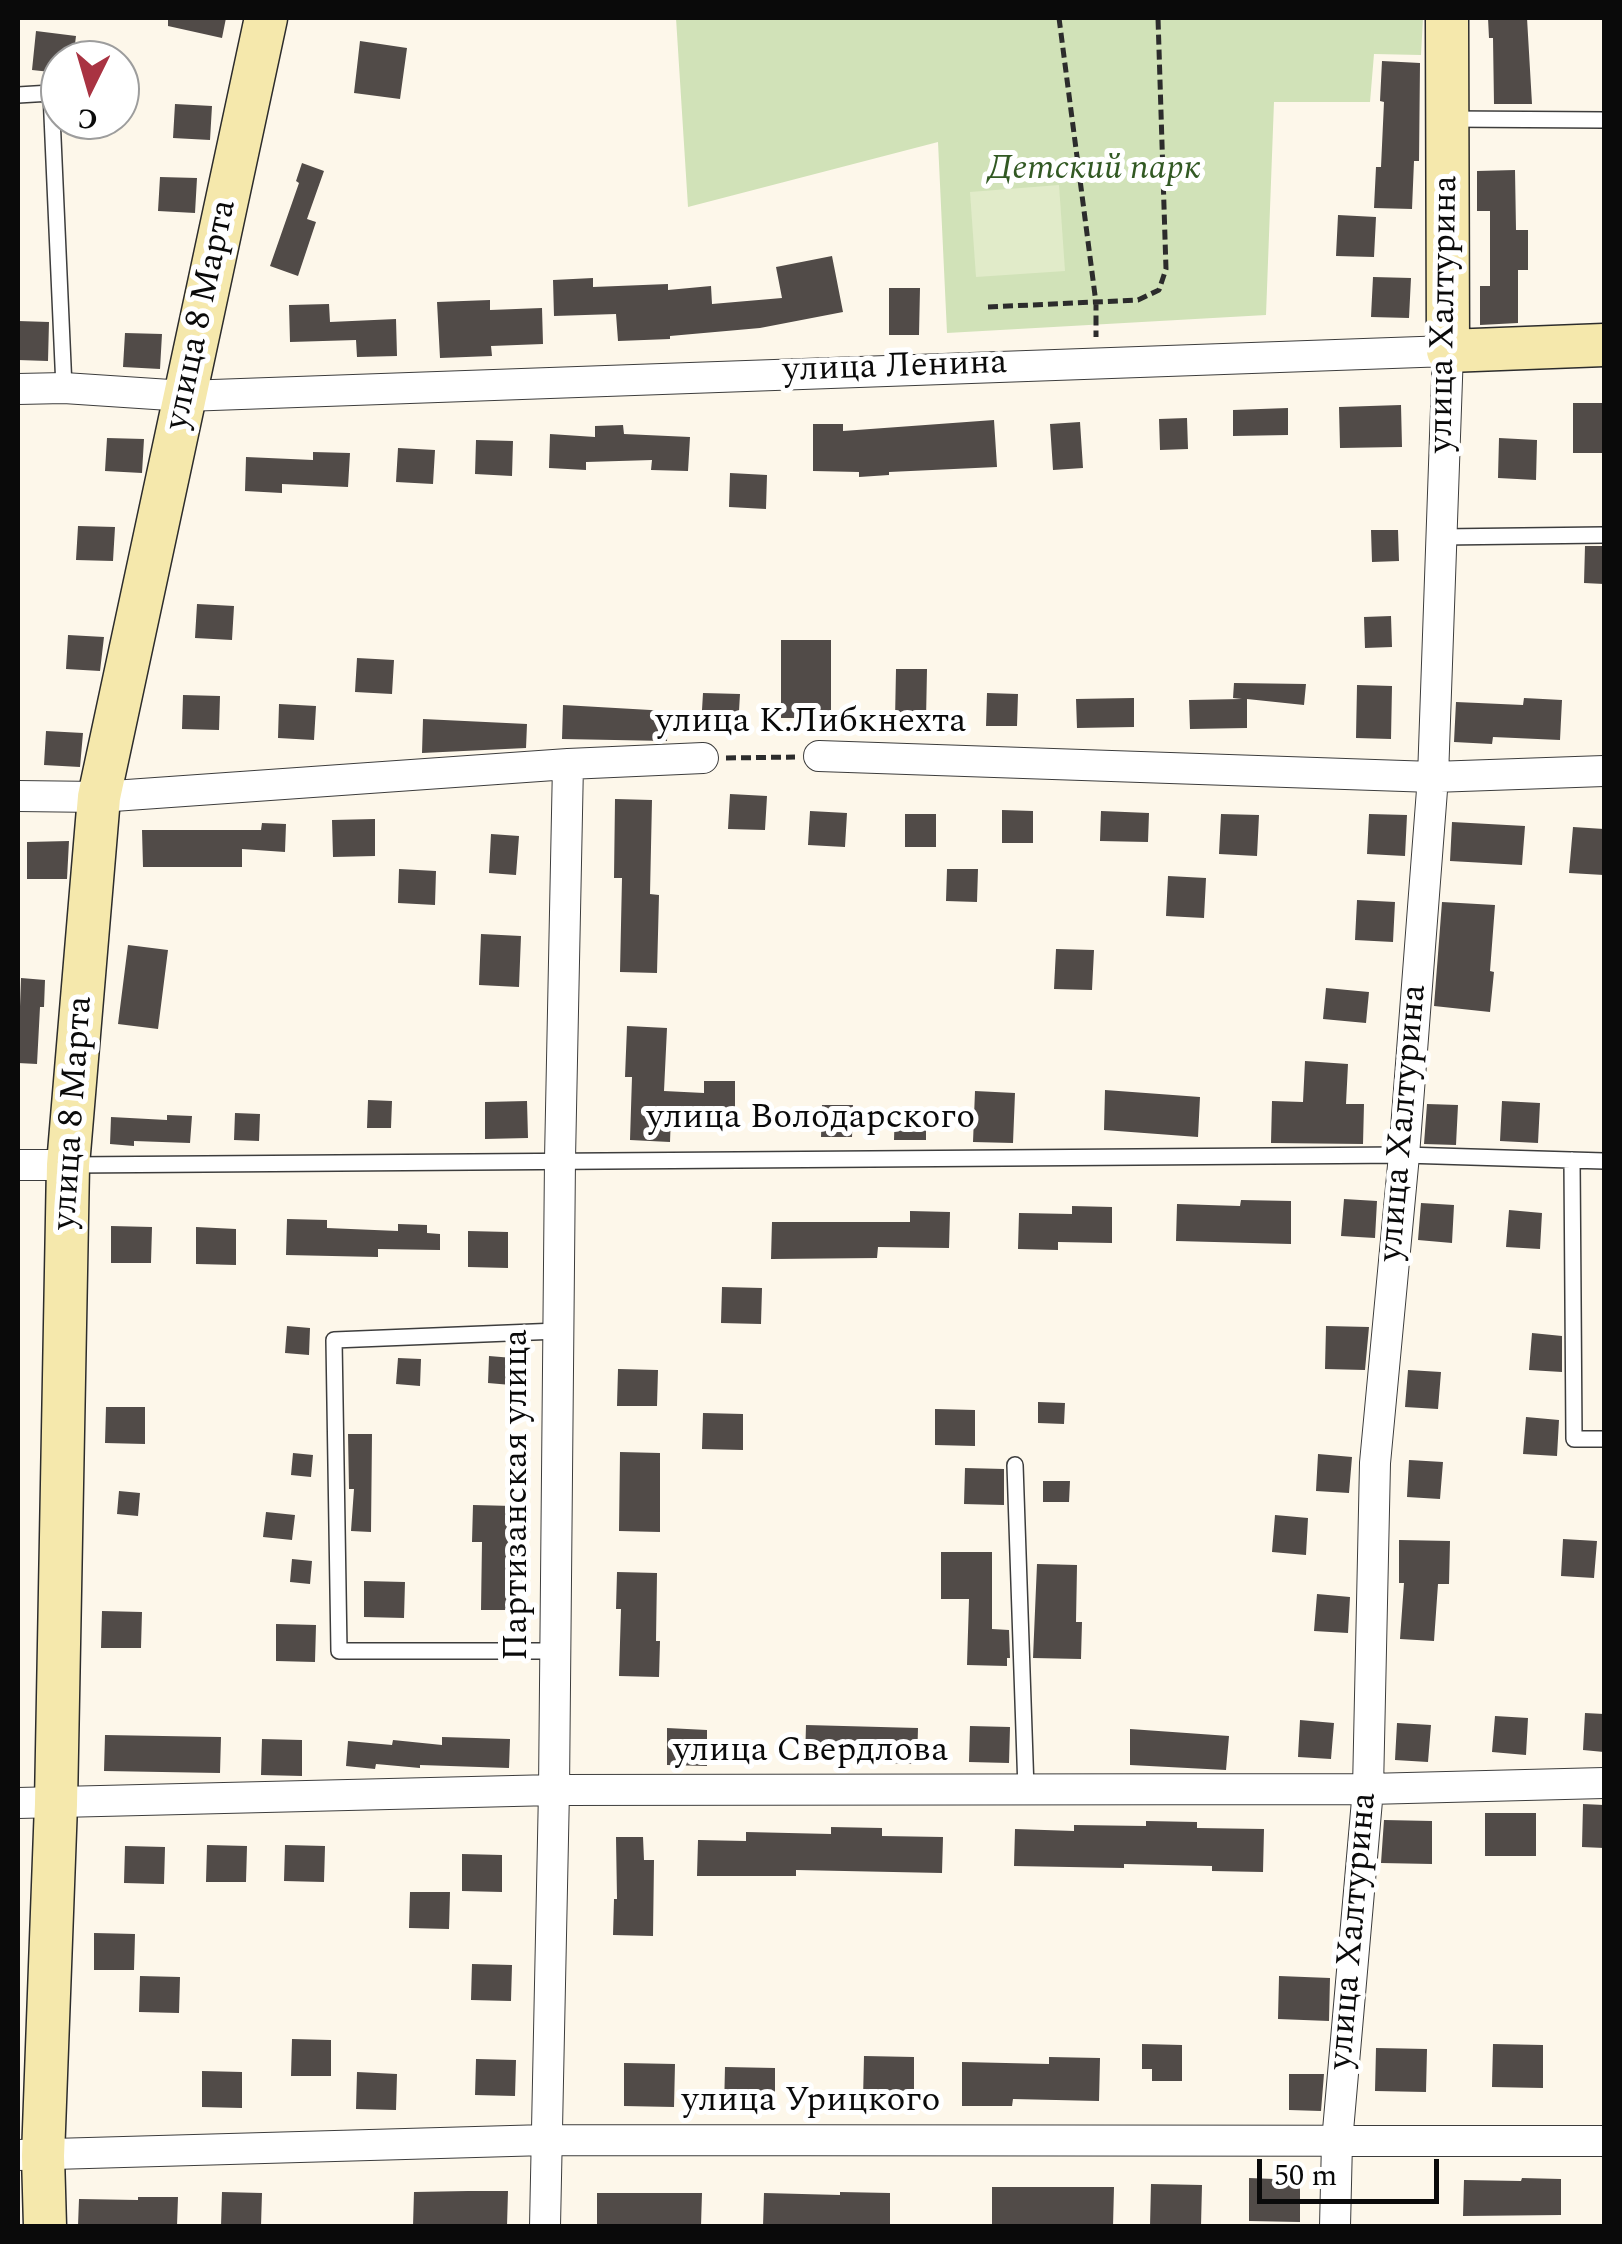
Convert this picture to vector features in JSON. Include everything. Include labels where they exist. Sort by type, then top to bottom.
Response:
[{"type":"main road","name":"улица 8 Марта","points":[[44,2226],[30,2156],[36,1804],[68,1165],[100,796],[266,18]]},
{"type":"main road","name":"улица Халтурина","points":[[1448,18],[1448,352]]},
{"type":"main road","name":"улица Ленина","points":[[1448,352],[1604,345]]},
{"type":"street","name":"улица Ленина","points":[[18,389],[186,396],[1448,352]]},
{"type":"street","name":"улица Халтурина","points":[[1334,2226],[1337,2142],[1368,1789],[1375,1463],[1433,777],[1448,352]]},
{"type":"street","name":"улица К.Либкнехта","points":[[819,756],[1433,777],[1604,770]]},
{"type":"street","name":"улица К.Либкнехта","points":[[18,796],[100,796],[703,758]]},
{"type":"street","name":"Партизанская улица","points":[[545,2226],[568,764]]},
{"type":"street","name":"улица Володарского","points":[[18,1164],[68,1165]]},
{"type":"street","name":"улица Свердлова","points":[[36,1804],[554,1790],[1368,1789],[1604,1782]]},
{"type":"street","name":"улица Урицкого","points":[[30,2156],[546,2140],[1604,2141]]},
{"type":"lane","points":[[18,94],[51,93],[64,388]]},
{"type":"lane","points":[[1448,119],[1604,120]]},
{"type":"lane","points":[[1442,537],[1604,535]]},
{"type":"lane","name":"улица Володарского","points":[[68,1165],[1404,1155],[1604,1161]]},
{"type":"lane","points":[[1572,1160],[1574,1440],[1604,1440]]},
{"type":"lane","points":[[556,1651],[339,1651],[334,1340],[558,1331]]},
{"type":"lane","points":[[1015,1465],[1026,1790]]},
{"type":"path","points":[[1058,18],[1096,302],[1097,362]]},
{"type":"path","points":[[988,307],[1138,300],[1160,290],[1166,268],[1158,18]]},
{"type":"path","name":"улица К.Либкнехта","points":[[703,758],[819,756]]},
{"type":"green space","name":"Детский парк","points":[[676,18],[1423,18],[1421,55],[1374,54],[1370,102],[1274,102],[1266,315],[947,333],[938,142],[688,207]]},
{"type":"green space","points":[[1059,185],[1065,271],[976,277],[970,192]]},
{"type":"building","points":[[168,18],[226,18],[222,38],[168,26]]},
{"type":"building","points":[[1488,18],[1527,18],[1532,104],[1494,104],[1493,38],[1489,38]]},
{"type":"building","points":[[36,31],[76,36],[76,40],[40,40],[40,71],[32,70]]},
{"type":"building","points":[[360,41],[407,48],[400,99],[354,93]]},
{"type":"building","points":[[1382,61],[1420,63],[1419,161],[1414,161],[1412,209],[1374,208],[1376,167],[1381,167]]},
{"type":"building","points":[[175,104],[212,106],[210,140],[173,138]]},
{"type":"building","points":[[302,163],[324,171],[307,219],[316,222],[298,276],[270,266],[299,183],[296,181]]},
{"type":"building","points":[[1515,170],[1516,230],[1528,230],[1528,270],[1518,270],[1518,323],[1480,325],[1480,286],[1490,286],[1490,211],[1477,211],[1477,171]]},
{"type":"building","points":[[160,177],[197,178],[195,213],[158,211]]},
{"type":"building","points":[[1338,215],[1376,217],[1374,257],[1336,256]]},
{"type":"building","points":[[832,256],[843,312],[760,328],[618,341],[616,314],[554,316],[553,280],[593,278],[593,287],[668,284],[668,290],[711,286],[712,304],[782,298],[776,267]]},
{"type":"building","points":[[1373,277],[1411,278],[1409,318],[1371,317]]},
{"type":"building","points":[[889,288],[920,288],[919,335],[889,335]]},
{"type":"building","points":[[490,300],[490,310],[542,308],[543,344],[491,346],[492,356],[440,358],[437,302]]},
{"type":"building","points":[[329,304],[330,322],[396,319],[397,356],[357,357],[356,340],[290,342],[289,305]]},
{"type":"building","points":[[18,321],[49,322],[48,361],[18,360]]},
{"type":"building","points":[[125,333],[162,334],[160,369],[123,367]]},
{"type":"building","points":[[1573,403],[1604,403],[1604,453],[1573,453]]},
{"type":"building","points":[[1401,405],[1402,447],[1340,448],[1339,407]]},
{"type":"building","points":[[1288,408],[1288,435],[1233,436],[1233,410]]},
{"type":"building","points":[[1187,418],[1188,449],[1160,450],[1159,419]]},
{"type":"building","points":[[994,420],[997,467],[859,477],[859,472],[813,471],[813,424],[843,424],[843,431]]},
{"type":"building","points":[[1080,422],[1083,468],[1053,470],[1050,424]]},
{"type":"building","points":[[623,425],[624,434],[690,437],[688,471],[651,470],[652,460],[586,462],[586,470],[549,468],[550,434],[595,437],[595,426]]},
{"type":"building","points":[[107,438],[144,439],[142,473],[105,471]]},
{"type":"building","points":[[1499,438],[1537,440],[1536,480],[1498,478]]},
{"type":"building","points":[[476,440],[513,441],[512,476],[475,474]]},
{"type":"building","points":[[398,448],[435,450],[433,484],[396,482]]},
{"type":"building","points":[[313,452],[350,453],[348,487],[282,484],[282,493],[245,491],[246,457],[313,460]]},
{"type":"building","points":[[730,473],[767,475],[766,509],[729,507]]},
{"type":"building","points":[[78,526],[115,527],[113,561],[76,560]]},
{"type":"building","points":[[1371,530],[1398,530],[1399,561],[1372,562]]},
{"type":"building","points":[[1585,546],[1604,546],[1604,584],[1584,583]]},
{"type":"building","points":[[197,604],[234,606],[232,640],[195,638]]},
{"type":"building","points":[[1391,616],[1392,647],[1365,648],[1364,617]]},
{"type":"building","points":[[68,635],[104,637],[100,671],[66,669]]},
{"type":"building","points":[[781,640],[831,640],[831,718],[781,718]]},
{"type":"building","points":[[357,658],[394,660],[392,694],[355,692]]},
{"type":"building","points":[[896,669],[927,669],[926,720],[895,720]]},
{"type":"building","points":[[1234,683],[1306,684],[1304,705],[1247,699],[1247,728],[1190,729],[1189,700],[1242,699],[1233,698]]},
{"type":"building","points":[[1357,685],[1392,686],[1391,739],[1356,738]]},
{"type":"building","points":[[703,693],[740,694],[738,728],[701,727]]},
{"type":"building","points":[[987,693],[1018,694],[1017,726],[986,726]]},
{"type":"building","points":[[183,695],[220,696],[219,730],[182,729]]},
{"type":"building","points":[[1134,698],[1134,727],[1077,728],[1076,699]]},
{"type":"building","points":[[1524,698],[1562,700],[1560,740],[1493,737],[1492,744],[1454,742],[1456,702],[1523,705]]},
{"type":"building","points":[[279,704],[316,706],[314,740],[278,738]]},
{"type":"building","points":[[563,705],[668,711],[667,741],[562,739]]},
{"type":"building","points":[[423,719],[527,724],[526,748],[422,753]]},
{"type":"building","points":[[46,731],[83,733],[80,767],[44,765]]},
{"type":"building","points":[[730,794],[767,796],[765,830],[728,829]]},
{"type":"building","points":[[615,799],[652,800],[650,894],[659,895],[657,973],[620,972],[622,878],[614,878]]},
{"type":"building","points":[[1002,810],[1033,811],[1033,843],[1002,843]]},
{"type":"building","points":[[810,811],[847,813],[845,847],[808,845]]},
{"type":"building","points":[[1101,811],[1149,813],[1148,842],[1100,841]]},
{"type":"building","points":[[905,814],[936,814],[936,847],[905,847]]},
{"type":"building","points":[[1221,814],[1259,815],[1257,856],[1219,854]]},
{"type":"building","points":[[1369,814],[1407,815],[1405,856],[1367,854]]},
{"type":"building","points":[[375,819],[375,856],[333,857],[332,820]]},
{"type":"building","points":[[1452,822],[1525,826],[1522,865],[1450,861]]},
{"type":"building","points":[[262,823],[286,824],[285,852],[242,849],[242,867],[143,867],[142,830],[261,830]]},
{"type":"building","points":[[1573,827],[1604,829],[1604,875],[1569,873]]},
{"type":"building","points":[[491,834],[519,836],[516,875],[489,873]]},
{"type":"building","points":[[69,841],[67,879],[27,879],[27,842]]},
{"type":"building","points":[[399,869],[436,871],[435,905],[398,903]]},
{"type":"building","points":[[947,869],[978,869],[977,902],[946,901]]},
{"type":"building","points":[[1168,876],[1206,878],[1204,918],[1166,916]]},
{"type":"building","points":[[1357,900],[1395,902],[1393,942],[1355,940]]},
{"type":"building","points":[[1442,902],[1495,905],[1490,1012],[1434,1006]]},
{"type":"building","points":[[481,934],[521,936],[519,987],[479,985]]},
{"type":"building","points":[[128,945],[168,950],[158,1029],[118,1024]]},
{"type":"building","points":[[1056,949],[1094,950],[1092,990],[1054,989]]},
{"type":"building","points":[[21,978],[45,980],[37,1064],[18,1063]]},
{"type":"building","points":[[1326,988],[1369,992],[1366,1023],[1323,1019]]},
{"type":"building","points":[[627,1026],[667,1028],[664,1091],[704,1093],[704,1081],[735,1081],[735,1113],[671,1113],[670,1142],[630,1140],[632,1077],[625,1077]]},
{"type":"building","points":[[1305,1061],[1348,1064],[1346,1104],[1364,1104],[1363,1144],[1271,1143],[1272,1101],[1303,1102]]},
{"type":"building","points":[[1105,1090],[1200,1097],[1198,1137],[1104,1130]]},
{"type":"building","points":[[975,1091],[1015,1093],[1013,1143],[973,1142]]},
{"type":"building","points":[[368,1100],[392,1101],[391,1128],[367,1128]]},
{"type":"building","points":[[527,1101],[528,1138],[485,1139],[485,1102]]},
{"type":"building","points":[[1502,1101],[1540,1103],[1538,1143],[1500,1141]]},
{"type":"building","points":[[1427,1104],[1458,1105],[1456,1145],[1424,1144]]},
{"type":"building","points":[[822,1105],[853,1105],[852,1137],[821,1137]]},
{"type":"building","points":[[895,1108],[926,1108],[926,1140],[894,1140]]},
{"type":"building","points":[[235,1113],[260,1114],[259,1141],[234,1140]]},
{"type":"building","points":[[167,1115],[192,1116],[190,1143],[110,1144],[111,1117],[167,1120]]},
{"type":"building","points":[[1344,1199],[1377,1201],[1375,1238],[1341,1236]]},
{"type":"building","points":[[1241,1200],[1291,1201],[1291,1244],[1176,1241],[1177,1204],[1240,1206]]},
{"type":"building","points":[[1421,1203],[1454,1205],[1452,1243],[1418,1240]]},
{"type":"building","points":[[1072,1206],[1112,1207],[1112,1243],[1058,1242],[1058,1250],[1018,1249],[1019,1213],[1072,1214]]},
{"type":"building","points":[[1509,1210],[1542,1213],[1540,1249],[1506,1247]]},
{"type":"building","points":[[910,1211],[950,1212],[949,1248],[878,1247],[877,1258],[771,1259],[772,1222],[910,1222]]},
{"type":"building","points":[[287,1219],[327,1220],[327,1228],[398,1231],[398,1224],[427,1225],[427,1233],[440,1234],[440,1250],[378,1249],[378,1257],[286,1255]]},
{"type":"building","points":[[111,1226],[152,1227],[151,1263],[111,1263]]},
{"type":"building","points":[[196,1227],[236,1229],[236,1265],[196,1264]]},
{"type":"building","points":[[468,1231],[508,1232],[508,1268],[468,1267]]},
{"type":"building","points":[[722,1287],[762,1288],[761,1324],[721,1323]]},
{"type":"building","points":[[287,1326],[310,1328],[309,1355],[285,1353]]},
{"type":"building","points":[[1326,1326],[1369,1327],[1365,1370],[1325,1369]]},
{"type":"building","points":[[1532,1333],[1562,1336],[1562,1372],[1529,1370]]},
{"type":"building","points":[[489,1356],[513,1358],[511,1385],[488,1383]]},
{"type":"building","points":[[398,1358],[421,1359],[420,1386],[396,1384]]},
{"type":"building","points":[[618,1369],[658,1370],[657,1406],[617,1406]]},
{"type":"building","points":[[1408,1370],[1441,1372],[1438,1409],[1405,1407]]},
{"type":"building","points":[[1038,1402],[1065,1403],[1064,1424],[1038,1423]]},
{"type":"building","points":[[106,1407],[145,1407],[145,1444],[105,1443]]},
{"type":"building","points":[[935,1409],[975,1410],[975,1446],[935,1445]]},
{"type":"building","points":[[703,1413],[743,1414],[743,1450],[702,1449]]},
{"type":"building","points":[[1526,1417],[1559,1420],[1557,1456],[1523,1454]]},
{"type":"building","points":[[348,1434],[372,1434],[371,1532],[351,1531],[354,1489],[349,1489]]},
{"type":"building","points":[[620,1452],[660,1453],[660,1532],[619,1531]]},
{"type":"building","points":[[293,1453],[313,1455],[311,1477],[291,1475]]},
{"type":"building","points":[[1318,1454],[1352,1457],[1349,1493],[1316,1491]]},
{"type":"building","points":[[1409,1460],[1443,1462],[1440,1499],[1407,1497]]},
{"type":"building","points":[[965,1468],[1004,1469],[1004,1505],[964,1504]]},
{"type":"building","points":[[1043,1481],[1070,1481],[1069,1502],[1043,1502]]},
{"type":"building","points":[[119,1491],[140,1493],[138,1516],[117,1514]]},
{"type":"building","points":[[473,1505],[513,1506],[512,1574],[522,1574],[521,1610],[481,1610],[482,1542],[472,1542]]},
{"type":"building","points":[[266,1512],[295,1515],[292,1540],[263,1537]]},
{"type":"building","points":[[1275,1515],[1308,1518],[1306,1555],[1272,1552]]},
{"type":"building","points":[[1563,1539],[1597,1541],[1594,1578],[1561,1576]]},
{"type":"building","points":[[1399,1540],[1450,1541],[1449,1584],[1438,1584],[1434,1641],[1400,1639],[1404,1583],[1399,1583]]},
{"type":"building","points":[[941,1552],[992,1552],[992,1629],[1009,1630],[1007,1666],[967,1665],[969,1599],[941,1599]]},
{"type":"building","points":[[292,1559],[312,1561],[310,1584],[290,1582]]},
{"type":"building","points":[[1037,1564],[1077,1565],[1076,1622],[1082,1622],[1081,1659],[1033,1658]]},
{"type":"building","points":[[617,1572],[657,1573],[659,1677],[619,1676],[621,1609],[616,1609]]},
{"type":"building","points":[[364,1581],[405,1582],[404,1618],[364,1617]]},
{"type":"building","points":[[1317,1594],[1350,1597],[1348,1633],[1314,1631]]},
{"type":"building","points":[[102,1611],[142,1612],[141,1648],[101,1648]]},
{"type":"building","points":[[276,1624],[316,1625],[315,1662],[276,1661]]},
{"type":"building","points":[[1585,1713],[1604,1714],[1604,1752],[1583,1750]]},
{"type":"building","points":[[1495,1716],[1528,1718],[1526,1755],[1492,1752]]},
{"type":"building","points":[[1300,1720],[1334,1723],[1331,1759],[1298,1757]]},
{"type":"building","points":[[1397,1723],[1431,1725],[1428,1762],[1395,1760]]},
{"type":"building","points":[[806,1725],[918,1728],[917,1764],[805,1761]]},
{"type":"building","points":[[970,1726],[1010,1727],[1009,1763],[969,1762]]},
{"type":"building","points":[[667,1728],[707,1730],[707,1766],[667,1765]]},
{"type":"building","points":[[1130,1729],[1229,1736],[1226,1770],[1130,1765]]},
{"type":"building","points":[[105,1735],[221,1737],[220,1773],[104,1771]]},
{"type":"building","points":[[442,1737],[510,1739],[509,1768],[346,1766],[348,1741],[442,1745]]},
{"type":"building","points":[[262,1739],[302,1740],[302,1776],[261,1775]]},
{"type":"building","points":[[1583,1804],[1604,1805],[1604,1848],[1582,1847]]},
{"type":"building","points":[[1485,1813],[1536,1813],[1536,1856],[1485,1856]]},
{"type":"building","points":[[1384,1820],[1432,1821],[1432,1864],[1381,1863]]},
{"type":"building","points":[[1146,1821],[1197,1822],[1197,1828],[1264,1829],[1263,1872],[1212,1871],[1212,1866],[1014,1866],[1015,1829],[1074,1831],[1074,1825],[1146,1826]]},
{"type":"building","points":[[831,1827],[882,1828],[882,1836],[943,1837],[942,1873],[796,1870],[796,1876],[697,1876],[698,1840],[746,1841],[746,1832],[831,1834]]},
{"type":"building","points":[[616,1837],[643,1837],[644,1860],[654,1860],[653,1936],[613,1935]]},
{"type":"building","points":[[207,1845],[247,1846],[246,1882],[206,1882]]},
{"type":"building","points":[[285,1845],[325,1846],[324,1882],[284,1881]]},
{"type":"building","points":[[125,1846],[165,1847],[164,1884],[124,1883]]},
{"type":"building","points":[[462,1854],[502,1855],[502,1892],[462,1891]]},
{"type":"building","points":[[410,1892],[450,1892],[449,1929],[409,1928]]},
{"type":"building","points":[[94,1933],[135,1934],[134,1970],[94,1970]]},
{"type":"building","points":[[472,1964],[512,1965],[511,2001],[471,2000]]},
{"type":"building","points":[[140,1976],[180,1977],[179,2013],[139,2012]]},
{"type":"building","points":[[1279,1976],[1330,1978],[1329,2021],[1278,2019]]},
{"type":"building","points":[[292,2039],[331,2040],[331,2076],[291,2076]]},
{"type":"building","points":[[1142,2044],[1182,2045],[1182,2081],[1152,2081],[1152,2069],[1142,2069]]},
{"type":"building","points":[[1493,2044],[1543,2045],[1543,2088],[1492,2087]]},
{"type":"building","points":[[1376,2048],[1427,2049],[1426,2092],[1375,2091]]},
{"type":"building","points":[[864,2056],[914,2057],[914,2100],[863,2099]]},
{"type":"building","points":[[1049,2057],[1100,2058],[1099,2101],[1013,2099],[1012,2106],[962,2106],[962,2062],[1049,2064]]},
{"type":"building","points":[[476,2059],[516,2060],[515,2096],[475,2095]]},
{"type":"building","points":[[624,2063],[675,2064],[674,2107],[624,2106]]},
{"type":"building","points":[[725,2067],[775,2068],[775,2111],[724,2110]]},
{"type":"building","points":[[202,2071],[242,2072],[242,2108],[202,2107]]},
{"type":"building","points":[[357,2072],[397,2074],[396,2110],[356,2109]]},
{"type":"building","points":[[1289,2074],[1324,2074],[1321,2111],[1289,2110]]},
{"type":"building","points":[[1249,2178],[1300,2180],[1300,2222],[1249,2221]]},
{"type":"building","points":[[1561,2179],[1561,2215],[1463,2216],[1464,2180]]},
{"type":"building","points":[[1151,2184],[1202,2185],[1201,2226],[1150,2226]]},
{"type":"building","points":[[992,2187],[1114,2187],[1113,2226],[992,2226]]},
{"type":"building","points":[[508,2191],[507,2226],[413,2226],[414,2192]]},
{"type":"building","points":[[222,2192],[262,2193],[261,2226],[221,2226]]},
{"type":"building","points":[[597,2193],[702,2193],[701,2226],[597,2226]]},
{"type":"building","points":[[764,2193],[890,2193],[890,2226],[763,2226]]},
{"type":"building","points":[[178,2197],[177,2226],[78,2226],[79,2199]]}]
